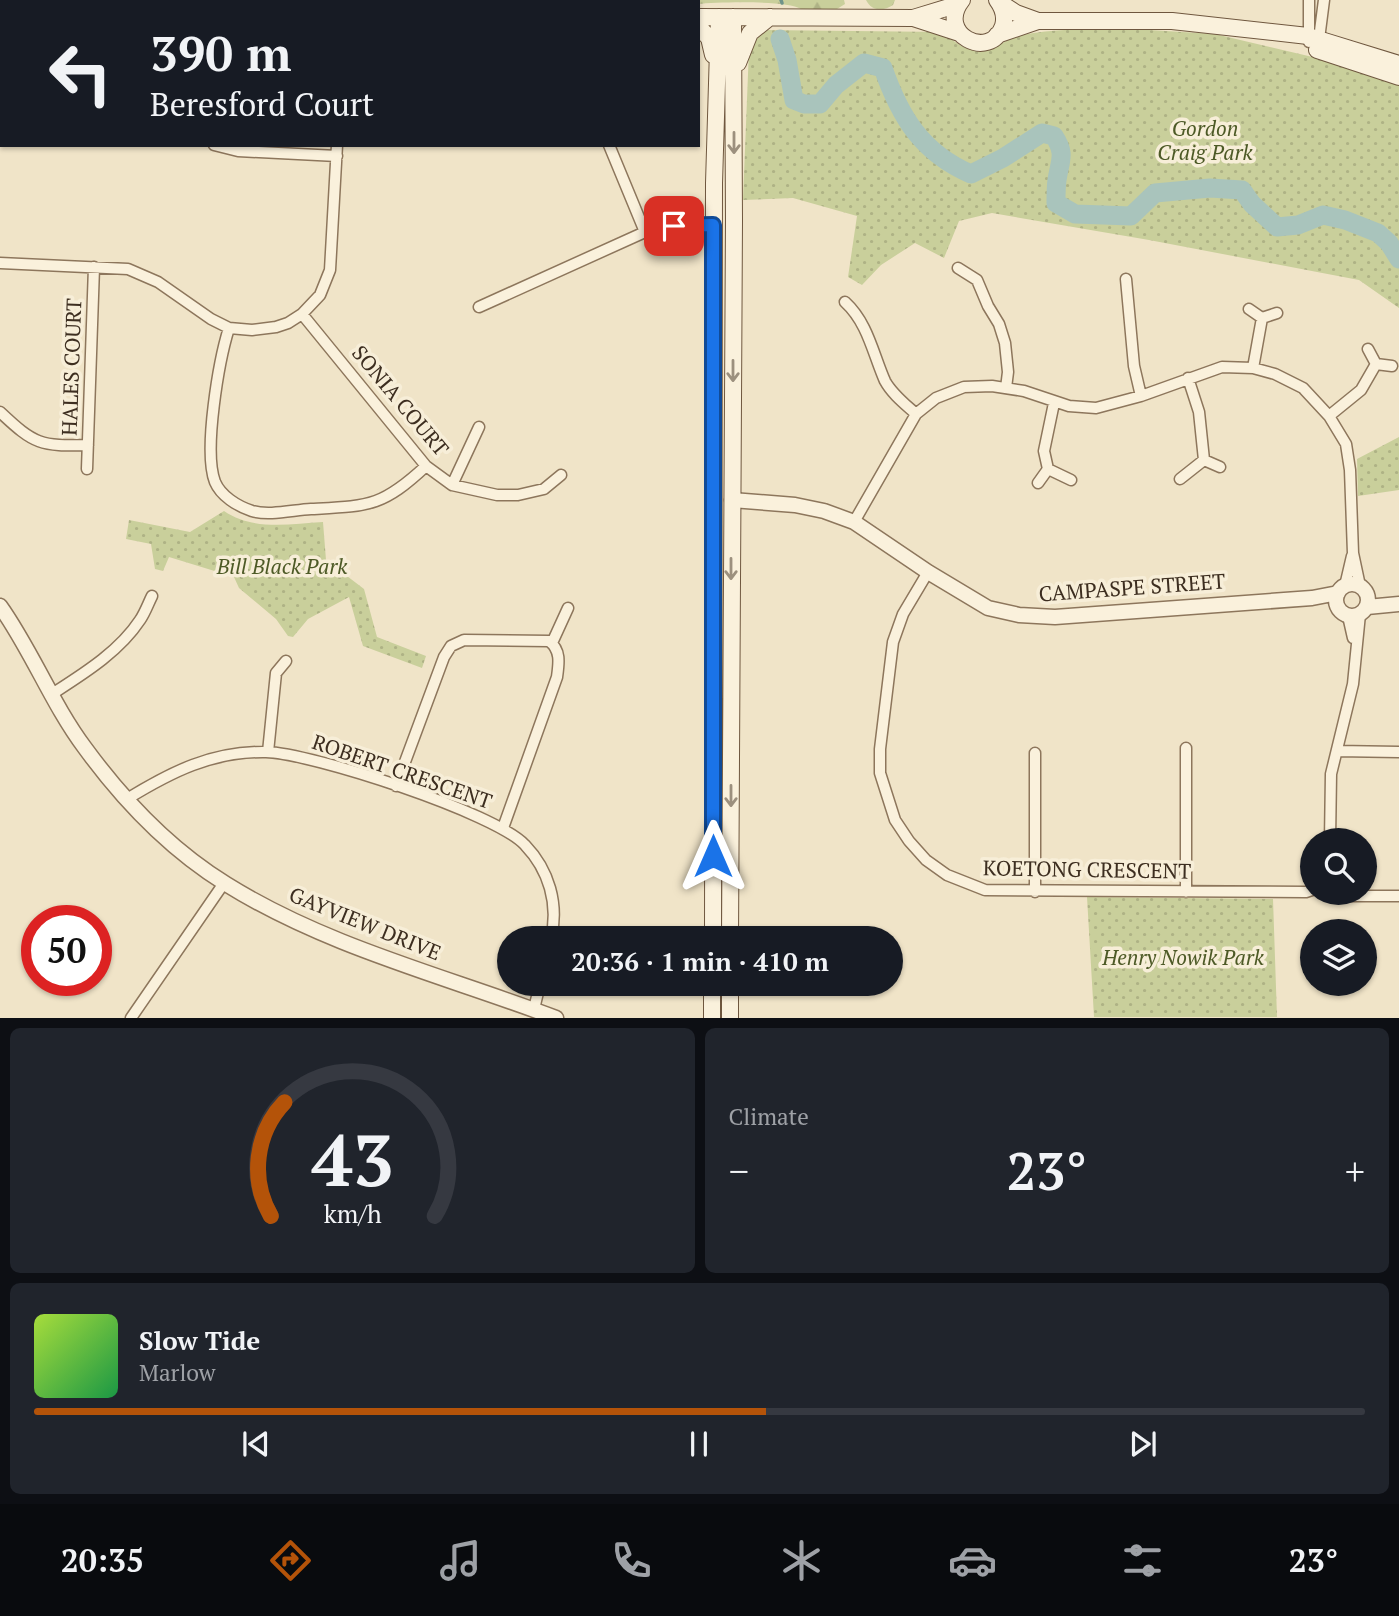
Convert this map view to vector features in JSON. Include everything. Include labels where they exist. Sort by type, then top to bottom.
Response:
[{"type":"main road","points":[[998,1],[1016,13],[1038,21]]},
{"type":"main road","points":[[997,35],[1004,19],[998,1]]},
{"type":"main road","points":[[960,2],[954,18],[959,33],[978,43],[1038,21],[1172,21],[1252,29],[1267,36],[1313,41],[1399,64]]},
{"type":"main road","points":[[913,19],[960,2]]},
{"type":"main road","points":[[700,16],[913,19],[959,33]]},
{"type":"main road","points":[[713,926],[713,225],[725,75],[726,17]]},
{"type":"main road","points":[[725,75],[750,33],[771,17]]},
{"type":"main road","points":[[700,29],[711,44],[725,75],[734,221],[730,926]]},
{"type":"main road","points":[[1313,41],[1399,77]]},
{"type":"main road","points":[[713,225],[734,221]]},
{"type":"main road","points":[[713,499],[732,500]]},
{"type":"main road","points":[[712,996],[712,1017]]},
{"type":"main road","points":[[730,996],[730,1017]]},
{"type":"street","points":[[1309,0],[1313,41]]},
{"type":"street","points":[[1313,41],[1324,0]]},
{"type":"street","points":[[0,263],[128,269],[158,282],[211,319],[229,328],[252,330],[288,323],[302,314],[320,295],[330,270],[337,150],[238,151],[222,147]]},
{"type":"street","points":[[610,147],[645,232]]},
{"type":"street","points":[[479,307],[645,232],[674,226],[713,225]]},
{"type":"street","name":"HALES COURT","points":[[88,469],[94,267]]},
{"type":"street","points":[[958,268],[977,279],[999,324],[1005,343],[1008,372],[1006,388]]},
{"type":"street","points":[[1126,279],[1134,366],[1141,396]]},
{"type":"street","points":[[845,302],[854,310],[871,340],[886,383],[916,414]]},
{"type":"street","points":[[1249,309],[1262,318]]},
{"type":"street","points":[[1262,318],[1277,313]]},
{"type":"street","name":"SONIA COURT","points":[[302,314],[426,466],[452,485],[497,495],[518,495],[544,489],[561,475]]},
{"type":"street","points":[[1253,368],[1262,318]]},
{"type":"street","points":[[229,328],[216,380],[212,457],[216,484],[230,500],[259,513],[355,507],[380,501],[402,489],[426,466]]},
{"type":"street","points":[[1368,349],[1376,364]]},
{"type":"street","points":[[1329,416],[1361,390],[1376,364]]},
{"type":"street","points":[[1376,364],[1392,366]]},
{"type":"street","points":[[854,522],[916,414],[936,398],[964,387],[992,386],[1024,391],[1054,403],[1081,409],[1096,408],[1141,396],[1222,367],[1253,368],[1275,374],[1303,388],[1329,416],[1346,444],[1350,470],[1356,648],[1353,684],[1331,774],[1329,828]]},
{"type":"street","points":[[1188,378],[1199,412],[1204,460]]},
{"type":"street","points":[[1038,483],[1048,470],[1044,451],[1054,403]]},
{"type":"street","points":[[0,412],[33,440],[56,446],[88,445]]},
{"type":"street","points":[[452,485],[479,427]]},
{"type":"street","points":[[1204,460],[1220,467]]},
{"type":"street","points":[[1180,480],[1204,460]]},
{"type":"street","points":[[1048,470],[1071,480]]},
{"type":"street","name":"CAMPASPE STREET","points":[[732,500],[795,505],[824,511],[854,522],[928,572],[988,608],[1018,615],[1055,617],[1312,597],[1353,600]]},
{"type":"street","name":"KOETONG CRESCENT","points":[[928,572],[903,614],[893,642],[880,749],[880,774],[895,820],[926,860],[947,875],[985,890],[1300,892]]},
{"type":"street","points":[[52,694],[94,666],[123,640],[140,620],[152,596]]},
{"type":"street","points":[[1353,600],[1396,603]]},
{"type":"street","name":"GAYVIEW DRIVE","points":[[0,606],[85,748],[127,799],[178,848],[225,883],[279,914],[341,942],[556,1017]]},
{"type":"street","points":[[552,643],[568,608]]},
{"type":"street","points":[[396,786],[444,657],[451,646],[464,640],[544,640],[552,643],[558,653],[557,677],[503,828]]},
{"type":"street","points":[[268,752],[276,673],[286,661]]},
{"type":"street","points":[[1186,748],[1186,892]]},
{"type":"street","points":[[1337,751],[1399,752]]},
{"type":"street","name":"ROBERT CRESCENT","points":[[127,799],[166,775],[195,763],[222,757],[268,752],[311,759],[396,786],[503,828],[523,842],[545,872],[552,893],[552,926]]},
{"type":"street","points":[[1035,753],[1035,892]]},
{"type":"street","points":[[147,1017],[134,1014],[225,883]]},
{"type":"street","points":[[1377,896],[1399,896]]},
{"type":"street","points":[[534,1009],[537,996]]},
{"type":"green space","points":[[700,0],[844,0],[845,4],[837,9],[801,9],[782,4],[700,4]]},
{"type":"green space","points":[[866,0],[895,0],[890,7],[878,9],[871,7]]},
{"type":"green space","name":"Gordon Craig Park","points":[[1116,28],[1215,34],[1368,70],[1399,84],[1399,308],[1359,280],[992,213],[959,221],[944,258],[915,243],[881,265],[862,285],[848,277],[857,216],[793,198],[743,200],[749,49],[764,30],[943,32],[962,46],[976,50],[989,49],[1016,37],[1034,33]]},
{"type":"green space","points":[[1399,437],[1399,490],[1358,496],[1357,459]]},
{"type":"green space","name":"Bill Black Park","points":[[224,511],[260,524],[323,522],[326,560],[364,589],[377,637],[426,656],[422,668],[363,646],[349,597],[308,619],[293,637],[288,636],[276,619],[239,588],[234,577],[169,557],[163,571],[155,569],[151,544],[126,539],[129,520],[190,532]]},
{"type":"green space","name":"Henry Nowik Park","points":[[1087,897],[1273,899],[1277,1017],[1094,1017]]},
{"type":"waterway","points":[[780,39],[787,60],[794,100],[804,104],[820,104],[836,85],[864,63],[883,68],[897,102],[915,132],[939,155],[971,174],[1003,158],[1042,133],[1054,136],[1061,153],[1056,203],[1075,214],[1131,216],[1155,193],[1210,188],[1242,190],[1252,204],[1277,227],[1298,225],[1323,215],[1345,220],[1378,233],[1389,243],[1399,259]]},
{"type":"route","points":[[674,226],[713,225],[713,856]]}]
